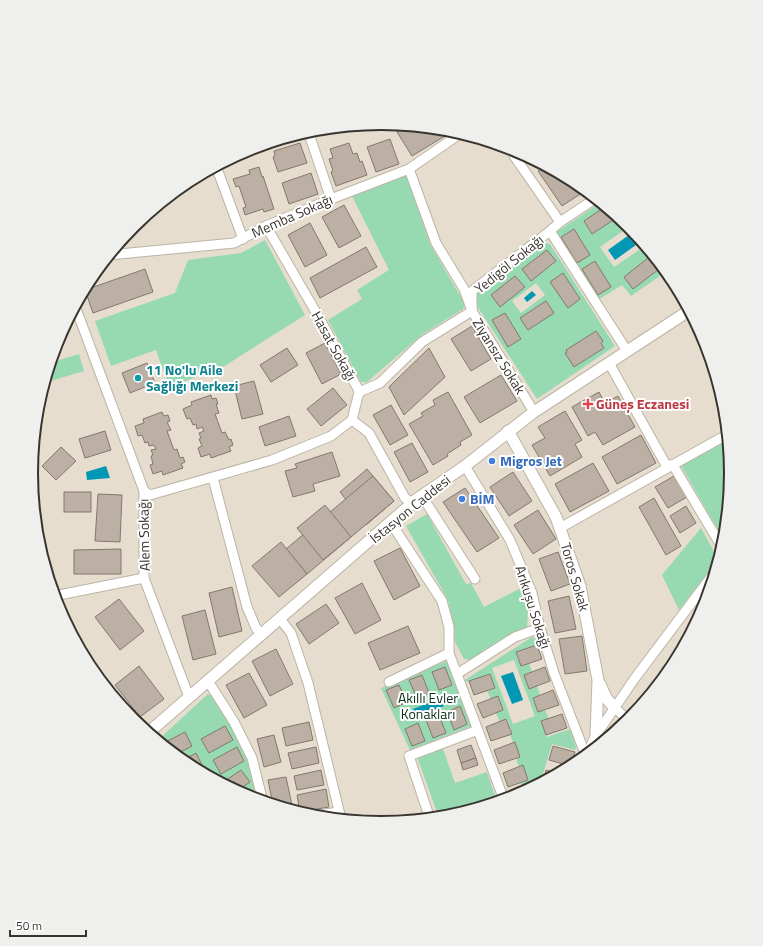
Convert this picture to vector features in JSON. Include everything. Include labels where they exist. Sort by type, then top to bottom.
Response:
[{"type":"street","points":[[310,137],[331,199]]},
{"type":"street","name":"Memba Sokağı","points":[[116,255],[234,243],[266,226],[410,168],[455,137]]},
{"type":"street","points":[[515,157],[560,222]]},
{"type":"street","name":"Ziyansız Sokak","points":[[410,168],[436,243],[464,289],[472,311],[534,412]]},
{"type":"street","points":[[218,172],[243,239]]},
{"type":"street","name":"Yedigöl Sokağı","points":[[359,392],[380,383],[422,342],[472,311],[472,291],[560,222],[592,201]]},
{"type":"street","name":"Hasat Sokağı","points":[[266,226],[317,314],[359,392],[352,420]]},
{"type":"street","points":[[550,231],[627,351]]},
{"type":"street","name":"Alem Sokağı","points":[[78,312],[144,491],[144,578],[189,697]]},
{"type":"street","name":"İstasyon Caddesi","points":[[153,729],[417,500],[465,466],[534,412],[686,313]]},
{"type":"street","points":[[609,363],[666,465],[673,465]]},
{"type":"street","points":[[144,491],[150,495],[272,460],[331,436],[352,420],[369,433],[405,498],[417,500],[476,579]]},
{"type":"street","name":"Toros Sokak","points":[[508,431],[556,517],[580,586],[598,680],[596,735]]},
{"type":"street","points":[[560,528],[723,437]]},
{"type":"street","points":[[673,465],[718,540]]},
{"type":"street","name":"Arıkuşu Sokağı","points":[[465,466],[510,540],[532,593],[540,628],[554,673],[583,751]]},
{"type":"street","points":[[213,478],[247,607],[256,628],[262,635]]},
{"type":"street","points":[[390,523],[442,601],[449,626],[449,653],[502,794]]},
{"type":"street","points":[[60,595],[144,578]]},
{"type":"street","points":[[590,747],[596,735],[635,678],[707,582]]},
{"type":"street","points":[[280,619],[291,633],[308,683],[340,814]]},
{"type":"street","points":[[457,674],[515,637],[540,628]]},
{"type":"street","points":[[389,682],[449,653]]},
{"type":"street","points":[[598,680],[606,698],[624,716]]},
{"type":"street","points":[[208,681],[234,722],[252,758],[261,794]]},
{"type":"street","points":[[428,814],[409,756],[478,730]]},
{"type":"green space","points":[[405,175],[409,180],[430,244],[465,304],[463,309],[423,334],[367,382],[361,382],[328,320],[362,299],[357,290],[389,270],[352,196]]},
{"type":"green space","points":[[597,205],[624,230],[600,247],[614,267],[641,249],[662,275],[631,296],[622,285],[598,300],[555,233]]},
{"type":"green space","points":[[265,240],[305,315],[223,367],[169,387],[156,350],[111,366],[95,321],[175,293],[188,260],[241,253]]},
{"type":"green space","points":[[545,243],[550,244],[615,346],[537,399],[477,306],[477,294]],"holes":[[[536,283],[545,295],[521,313],[512,301]]]},
{"type":"green space","points":[[79,354],[84,371],[51,381],[57,361]]},
{"type":"green space","points":[[723,441],[725,473],[722,518],[719,532],[680,464]]},
{"type":"green space","points":[[427,514],[466,584],[471,583],[484,607],[523,587],[528,611],[527,627],[476,660],[464,659],[455,642],[454,628],[448,600],[406,526]]},
{"type":"green space","points":[[701,528],[715,553],[713,562],[711,568],[679,610],[662,575]]},
{"type":"green space","points":[[532,637],[538,640],[539,644],[516,653],[521,666],[529,663],[532,672],[524,675],[529,689],[537,686],[540,695],[533,698],[538,712],[545,710],[549,719],[541,721],[547,737],[570,729],[576,747],[575,750],[552,744],[542,776],[522,786],[521,783],[528,779],[523,766],[519,767],[516,758],[520,756],[515,743],[513,743],[510,734],[512,733],[507,719],[500,722],[496,713],[503,710],[498,696],[491,699],[487,691],[495,688],[490,674],[466,682],[465,680]],"holes":[[[514,660],[535,716],[513,724],[492,668]]]},
{"type":"green space","name":"Akıllı Evler Konakları","points":[[449,660],[474,725],[410,750],[381,688]]},
{"type":"green space","points":[[208,694],[213,697],[230,722],[247,760],[255,792],[230,781],[191,759],[162,737]]},
{"type":"green space","points":[[443,749],[455,783],[487,772],[495,797],[470,805],[437,812],[417,757]]},
{"type":"water","points":[[629,235],[636,245],[615,260],[608,250]]},
{"type":"water","points":[[532,291],[536,295],[527,302],[524,298]]},
{"type":"water","points":[[106,466],[110,478],[87,480],[86,472]]},
{"type":"water","points":[[513,672],[523,700],[512,704],[501,676]]},
{"type":"water","points":[[441,698],[444,706],[416,717],[413,709]]},
{"type":"building","points":[[404,130],[446,135],[412,156],[397,132]]},
{"type":"building","points":[[390,139],[399,164],[376,172],[367,147]]},
{"type":"building","points":[[300,143],[307,163],[278,172],[273,157],[275,156],[274,151]]},
{"type":"building","points":[[349,143],[353,154],[357,153],[360,162],[362,161],[367,175],[336,186],[331,172],[333,171],[329,159],[333,158],[330,149]]},
{"type":"building","points":[[259,167],[274,209],[264,212],[263,209],[245,215],[243,208],[246,207],[239,186],[236,187],[233,179],[250,174],[249,170]]},
{"type":"building","points":[[540,169],[581,193],[562,206],[538,171]]},
{"type":"building","points":[[311,173],[318,194],[289,204],[282,183]]},
{"type":"building","points":[[344,205],[361,236],[339,248],[322,217]]},
{"type":"building","points":[[601,209],[613,220],[592,234],[584,221]]},
{"type":"building","points":[[310,223],[327,255],[305,267],[288,235]]},
{"type":"building","points":[[574,229],[590,255],[577,263],[561,237]]},
{"type":"building","points":[[366,247],[377,267],[320,298],[310,278]]},
{"type":"building","points":[[547,250],[556,261],[531,281],[522,269]]},
{"type":"building","points":[[649,257],[658,270],[633,289],[624,277]]},
{"type":"building","points":[[595,261],[611,287],[598,295],[582,269]]},
{"type":"building","points":[[145,269],[153,292],[93,313],[87,296],[93,287]]},
{"type":"building","points":[[563,273],[580,299],[568,308],[550,282]]},
{"type":"building","points":[[515,276],[525,287],[500,307],[491,295]]},
{"type":"building","points":[[546,301],[554,313],[528,330],[520,318]]},
{"type":"building","points":[[505,313],[521,339],[508,347],[492,320]]},
{"type":"building","points":[[472,326],[491,359],[471,371],[451,339]]},
{"type":"building","points":[[596,331],[603,341],[601,343],[604,348],[574,367],[565,353],[567,352],[566,350]]},
{"type":"building","points":[[325,343],[341,374],[322,384],[306,353]]},
{"type":"building","points":[[287,348],[298,365],[271,382],[260,365]]},
{"type":"building","points":[[429,348],[445,377],[404,415],[389,387]]},
{"type":"building","name":"11 No'lu Aile Sağlığı Merkezi","points":[[147,363],[155,383],[130,393],[122,373]]},
{"type":"building","points":[[501,375],[517,401],[480,423],[464,397]]},
{"type":"building","points":[[254,381],[263,414],[242,419],[234,386]]},
{"type":"building","points":[[333,388],[347,405],[321,426],[307,409]]},
{"type":"building","points":[[448,392],[472,435],[460,442],[461,445],[447,454],[448,456],[433,465],[409,424],[423,416],[421,413],[435,405],[433,400]]},
{"type":"building","points":[[599,392],[605,403],[618,396],[635,427],[603,445],[595,432],[588,436],[572,407]]},
{"type":"building","points":[[211,395],[212,399],[216,398],[218,404],[216,404],[219,413],[215,414],[222,433],[225,432],[229,440],[231,439],[233,445],[229,447],[231,451],[211,458],[210,454],[201,457],[198,448],[202,446],[199,439],[201,438],[199,433],[204,431],[202,427],[197,429],[196,424],[193,425],[190,418],[187,419],[183,409],[192,405],[191,402]]},
{"type":"building","points":[[391,405],[408,435],[390,445],[373,415]]},
{"type":"building","points":[[565,411],[582,440],[575,444],[582,457],[550,476],[532,445],[545,438],[538,427]]},
{"type":"building","points":[[162,412],[164,416],[168,415],[170,421],[167,422],[171,430],[167,431],[174,450],[177,449],[180,458],[183,457],[185,462],[181,464],[183,468],[163,475],[162,471],[153,474],[150,465],[153,464],[151,456],[153,455],[151,450],[156,449],[154,445],[149,446],[148,442],[145,443],[142,435],[138,436],[135,426],[144,423],[143,419]]},
{"type":"building","points":[[289,416],[296,436],[265,446],[259,427]]},
{"type":"building","points":[[105,431],[111,450],[85,458],[79,439]]},
{"type":"building","points":[[641,435],[656,463],[617,484],[602,457]]},
{"type":"building","points":[[412,443],[428,472],[410,482],[394,452]]},
{"type":"building","points":[[61,447],[76,461],[56,480],[42,466]]},
{"type":"building","points":[[332,452],[340,476],[313,484],[315,491],[293,497],[285,471],[297,468],[295,464]]},
{"type":"building","points":[[593,463],[609,491],[570,512],[555,484]]},
{"type":"building","points":[[367,469],[394,501],[366,525],[340,492]]},
{"type":"building","points":[[513,472],[532,501],[509,516],[490,487]]},
{"type":"building","points":[[373,476],[394,501],[307,574],[286,549]]},
{"type":"building","points":[[674,476],[687,497],[668,508],[655,487]]},
{"type":"building","points":[[465,488],[499,538],[477,552],[443,502]]},
{"type":"building","points":[[64,492],[91,492],[91,512],[64,512]]},
{"type":"building","points":[[98,494],[122,495],[120,542],[95,541]]},
{"type":"building","points":[[654,498],[681,546],[666,555],[639,507]]},
{"type":"building","points":[[325,505],[351,537],[323,560],[297,528]]},
{"type":"building","points":[[686,506],[696,523],[680,533],[670,516]]},
{"type":"building","points":[[538,510],[556,539],[533,554],[514,525]]},
{"type":"building","points":[[281,542],[307,574],[279,597],[252,566]]},
{"type":"building","points":[[400,548],[420,586],[394,600],[374,561]]},
{"type":"building","points":[[121,549],[121,574],[74,574],[74,550]]},
{"type":"building","points":[[558,552],[570,584],[551,591],[539,559]]},
{"type":"building","points":[[362,583],[381,620],[355,634],[335,598]]},
{"type":"building","points":[[232,587],[242,631],[219,637],[209,593]]},
{"type":"building","points":[[569,596],[576,629],[555,633],[548,601]]},
{"type":"building","points":[[119,599],[144,631],[120,650],[95,617]]},
{"type":"building","points":[[326,604],[339,623],[309,644],[296,624]]},
{"type":"building","points":[[205,610],[216,654],[193,660],[182,616]]},
{"type":"building","points":[[408,626],[420,653],[380,670],[368,643]]},
{"type":"building","points":[[582,636],[587,671],[565,674],[559,639]]},
{"type":"building","points":[[537,645],[542,659],[521,666],[516,652]]},
{"type":"building","points":[[276,649],[293,684],[270,696],[252,661]]},
{"type":"building","points":[[139,666],[164,699],[140,717],[115,685]]},
{"type":"building","points":[[445,667],[452,685],[439,690],[432,672]]},
{"type":"building","points":[[545,667],[550,681],[529,689],[524,675]]},
{"type":"building","points":[[249,673],[267,705],[244,718],[226,685]]},
{"type":"building","points":[[490,674],[495,688],[474,695],[469,681]]},
{"type":"building","points":[[422,675],[429,693],[417,698],[409,680]]},
{"type":"building","points":[[399,685],[407,702],[394,708],[386,690]]},
{"type":"building","points":[[553,690],[559,705],[538,712],[533,698]]},
{"type":"building","points":[[498,696],[503,710],[483,718],[477,704]]},
{"type":"building","points":[[460,706],[467,724],[454,730],[447,712]]},
{"type":"building","points":[[562,714],[567,728],[546,735],[541,721]]},
{"type":"building","points":[[439,715],[446,733],[433,738],[426,720]]},
{"type":"building","points":[[506,719],[512,734],[491,741],[486,727]]},
{"type":"building","points":[[309,722],[313,740],[286,746],[282,728]]},
{"type":"building","points":[[418,723],[425,741],[412,746],[405,729]]},
{"type":"building","points":[[225,726],[233,740],[209,753],[201,739]]},
{"type":"building","points":[[185,732],[192,746],[181,752],[167,741]]},
{"type":"building","points":[[274,735],[281,762],[264,767],[257,739]]},
{"type":"building","points":[[515,742],[520,757],[499,764],[494,750]]},
{"type":"building","points":[[471,745],[476,758],[461,763],[457,750]]},
{"type":"building","points":[[553,746],[575,752],[573,759],[563,764],[549,760]]},
{"type":"building","points":[[237,747],[244,761],[221,774],[213,760]]},
{"type":"building","points":[[316,747],[319,763],[292,769],[288,753]]},
{"type":"building","points":[[196,753],[202,766],[191,759],[188,757]]},
{"type":"building","points":[[476,758],[478,765],[463,770],[461,763]]},
{"type":"building","points":[[523,765],[528,780],[508,787],[503,773]]},
{"type":"building","points":[[241,770],[250,782],[243,787],[227,779]]},
{"type":"building","points":[[321,770],[324,785],[297,790],[294,776]]},
{"type":"building","points":[[546,770],[550,771],[545,774]]},
{"type":"building","points":[[286,777],[292,805],[272,798],[268,780]]},
{"type":"building","points":[[326,789],[329,807],[313,810],[299,806],[297,795]]},
{"type":"place","name":"11 No'lu Aile Sağlığı Merkezi","points":[[138,378]]},
{"type":"place","name":"Güneş Eczanesi","points":[[588,404]]},
{"type":"place","name":"Migros Jet","points":[[492,461]]},
{"type":"place","name":"BİM","points":[[462,499]]}]
